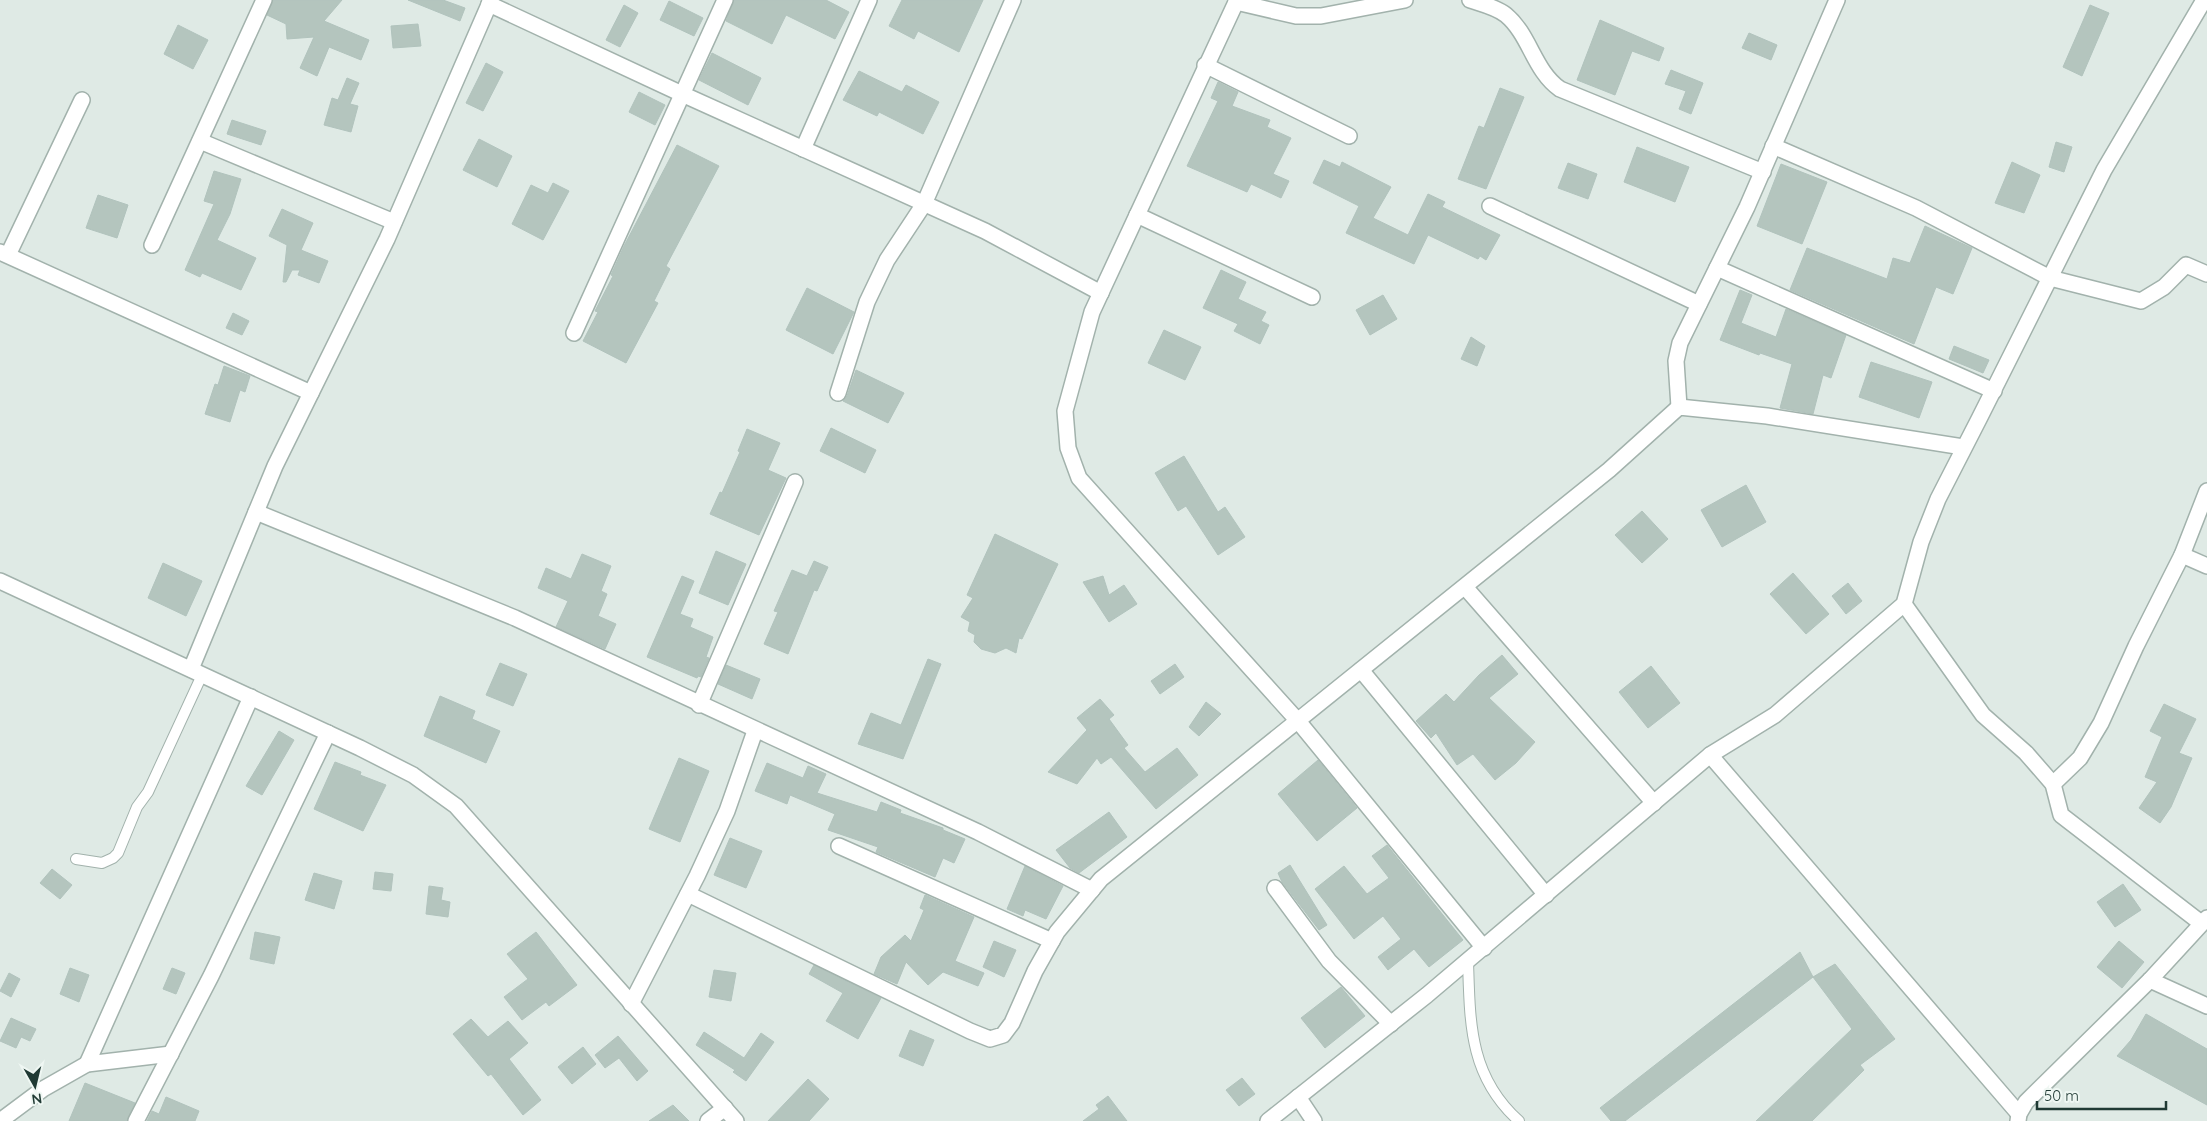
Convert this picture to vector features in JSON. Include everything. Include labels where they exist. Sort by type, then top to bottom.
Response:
[{"type":"street","points":[[152,245],[264,0]]},
{"type":"street","points":[[574,333],[726,0]]},
{"type":"street","points":[[803,149],[868,0]]},
{"type":"street","points":[[838,393],[867,302],[887,260],[924,204],[1012,0]]},
{"type":"street","points":[[1405,0],[1321,16],[1296,16],[1236,1],[1092,312],[1065,411],[1068,448],[1078,478],[1298,721],[1484,948]]},
{"type":"street","points":[[1470,0],[1492,7],[1513,22],[1544,75],[1560,89],[1763,172]]},
{"type":"street","points":[[1679,406],[1676,361],[1680,343],[1763,172],[1837,0]]},
{"type":"street","points":[[1268,1121],[1484,948],[1710,755],[1775,715],[1904,604],[1921,542],[1938,499],[1963,447],[1994,391],[2104,170],[2204,0]]},
{"type":"street","points":[[196,672],[256,512],[394,222],[490,2],[682,94],[985,231],[1101,293]]},
{"type":"street","points":[[1205,65],[1349,136]]},
{"type":"street","points":[[82,100],[4,254],[311,393]]},
{"type":"street","points":[[200,141],[394,222]]},
{"type":"street","points":[[1773,146],[1924,213],[2050,278],[2141,302],[2164,287],[2186,265],[2207,274]]},
{"type":"street","points":[[1490,206],[1699,304]]},
{"type":"street","points":[[1137,215],[1312,297]]},
{"type":"street","points":[[1717,268],[1994,391]]},
{"type":"street","points":[[688,894],[990,1039],[1003,1035],[1012,1023],[1035,971],[1052,940],[1101,879],[1609,470],[1679,406],[1767,416],[1963,447]]},
{"type":"street","points":[[699,705],[795,482]]},
{"type":"street","points":[[2053,784],[2080,758],[2101,723],[2136,646],[2182,555],[2207,491]]},
{"type":"street","points":[[256,512],[515,618],[755,731],[978,832],[1092,890]]},
{"type":"street","points":[[2182,555],[2207,566]]},
{"type":"street","points":[[0,581],[328,733],[413,775],[456,806],[736,1121]]},
{"type":"street","points":[[1465,586],[1654,803]]},
{"type":"street","points":[[1710,755],[2018,1117],[2053,1075],[2150,980],[2204,921],[2062,814],[2053,784],[2026,753],[1983,715],[1904,604]]},
{"type":"street","points":[[1361,670],[1546,895]]},
{"type":"street","points":[[87,1064],[251,697]]},
{"type":"street","points":[[631,1004],[688,894],[727,811],[755,731]]},
{"type":"street","points":[[136,1121],[171,1054],[328,733]]},
{"type":"street","points":[[839,846],[1052,940]]},
{"type":"street","points":[[1275,888],[1329,960],[1391,1024]]},
{"type":"street","points":[[2150,980],[2207,1006]]},
{"type":"street","points":[[0,1121],[43,1089],[87,1064],[171,1054]]},
{"type":"street","points":[[1298,1098],[1314,1121]]},
{"type":"street","points":[[708,1121],[725,1108]]},
{"type":"lane","points":[[76,859],[102,863],[118,853],[136,807],[148,792],[196,672]]},
{"type":"lane","points":[[1468,961],[1470,1025],[1485,1080],[1502,1106],[1519,1121]]},
{"type":"building","points":[[273,0],[342,0],[324,21],[369,40],[361,60],[329,47],[317,76],[300,68],[314,37],[287,39],[286,24],[267,15]]},
{"type":"building","points":[[408,0],[443,0],[465,8],[460,21]]},
{"type":"building","points":[[734,0],[826,0],[849,12],[835,39],[786,15],[772,44],[726,21]]},
{"type":"building","points":[[902,0],[983,0],[959,52],[918,31],[914,39],[889,26]]},
{"type":"building","points":[[669,1],[703,18],[694,36],[660,20]]},
{"type":"building","points":[[624,5],[638,13],[620,47],[606,40]]},
{"type":"building","points":[[2090,5],[2109,13],[2082,76],[2063,67]]},
{"type":"building","points":[[1600,20],[1664,48],[1659,61],[1632,51],[1615,95],[1577,80]]},
{"type":"building","points":[[418,24],[421,46],[393,48],[391,26]]},
{"type":"building","points":[[178,25],[208,40],[193,69],[164,54]]},
{"type":"building","points":[[1749,33],[1777,45],[1771,60],[1742,48]]},
{"type":"building","points":[[712,53],[761,78],[748,105],[699,80]]},
{"type":"building","points":[[486,63],[503,72],[483,111],[466,103]]},
{"type":"building","points":[[1671,70],[1703,83],[1691,114],[1679,109],[1686,91],[1665,84]]},
{"type":"building","points":[[859,71],[902,92],[906,85],[939,102],[923,134],[879,112],[877,116],[843,100]]},
{"type":"building","points":[[347,78],[359,83],[350,104],[358,106],[351,132],[324,125],[332,98],[338,100]]},
{"type":"building","points":[[1218,82],[1238,92],[1232,106],[1270,120],[1267,127],[1291,138],[1273,174],[1289,181],[1281,198],[1251,184],[1247,192],[1187,166],[1218,101],[1211,98]]},
{"type":"building","points":[[1500,88],[1524,97],[1486,189],[1458,179],[1479,126],[1484,128]]},
{"type":"building","points":[[639,92],[665,105],[655,125],[629,112]]},
{"type":"building","points":[[232,120],[266,131],[261,145],[227,134]]},
{"type":"building","points":[[479,139],[512,156],[497,187],[463,170]]},
{"type":"building","points":[[2056,142],[2072,147],[2064,172],[2049,167]]},
{"type":"building","points":[[677,145],[719,166],[666,266],[670,269],[654,301],[658,303],[626,363],[583,341],[598,312],[595,311],[613,276],[611,275],[624,246]]},
{"type":"building","points":[[1637,147],[1689,167],[1675,202],[1624,182]]},
{"type":"building","points":[[1324,160],[1340,167],[1342,162],[1391,187],[1373,218],[1408,235],[1428,194],[1445,202],[1442,207],[1500,235],[1486,260],[1480,256],[1478,259],[1428,235],[1414,264],[1346,233],[1359,206],[1313,183]]},
{"type":"building","points":[[2012,162],[2040,175],[2024,213],[1995,203]]},
{"type":"building","points":[[1568,163],[1597,174],[1588,199],[1558,188]]},
{"type":"building","points":[[1781,164],[1827,182],[1802,244],[1757,226]]},
{"type":"building","points":[[214,171],[241,179],[230,214],[217,240],[256,258],[241,290],[202,273],[200,277],[185,270],[214,204],[204,201]]},
{"type":"building","points":[[553,183],[569,191],[543,240],[512,224],[531,185],[548,193]]},
{"type":"building","points":[[98,195],[128,205],[117,238],[86,228]]},
{"type":"building","points":[[282,209],[313,223],[301,250],[328,261],[319,283],[298,275],[300,270],[292,270],[286,282],[283,282],[287,245],[269,236]]},
{"type":"building","points":[[1925,226],[1972,248],[1953,294],[1936,287],[1914,344],[1790,290],[1807,248],[1887,279],[1893,258],[1910,263]]},
{"type":"building","points":[[1221,270],[1246,282],[1238,299],[1266,312],[1261,321],[1269,325],[1260,344],[1234,331],[1238,324],[1203,308]]},
{"type":"building","points":[[807,288],[854,312],[833,354],[786,330]]},
{"type":"building","points":[[1740,290],[1752,295],[1741,323],[1776,337],[1786,309],[1846,335],[1831,378],[1823,375],[1813,414],[1780,408],[1792,364],[1760,353],[1759,355],[1720,340]]},
{"type":"building","points":[[1383,295],[1397,319],[1370,335],[1356,310]]},
{"type":"building","points":[[233,313],[249,321],[242,335],[226,328]]},
{"type":"building","points":[[1164,330],[1201,347],[1185,380],[1148,363]]},
{"type":"building","points":[[1471,337],[1485,346],[1477,366],[1461,359]]},
{"type":"building","points":[[1954,346],[1989,360],[1983,373],[1949,359]]},
{"type":"building","points":[[1871,362],[1932,382],[1919,418],[1859,397]]},
{"type":"building","points":[[224,366],[250,376],[245,392],[240,390],[230,422],[205,414],[215,384],[218,385]]},
{"type":"building","points":[[856,370],[904,393],[888,423],[843,401],[847,396]]},
{"type":"building","points":[[831,428],[876,450],[865,473],[820,451]]},
{"type":"building","points":[[747,429],[780,443],[768,470],[786,478],[759,535],[710,514],[720,492],[722,493],[740,452],[738,451]]},
{"type":"building","points":[[1184,456],[1218,512],[1225,507],[1245,537],[1218,555],[1186,506],[1178,511],[1155,473]]},
{"type":"building","points":[[1746,485],[1766,522],[1722,547],[1701,510]]},
{"type":"building","points":[[1642,511],[1668,539],[1642,563],[1615,535]]},
{"type":"building","points":[[995,534],[1058,564],[1022,639],[1019,638],[1016,653],[1006,648],[995,653],[981,649],[974,642],[975,635],[968,631],[970,622],[961,617],[973,598],[967,595]]},
{"type":"building","points":[[716,551],[746,564],[728,605],[699,593]]},
{"type":"building","points":[[582,554],[611,566],[601,591],[607,594],[598,616],[616,624],[605,649],[556,627],[568,601],[538,588],[546,568],[571,579]]},
{"type":"building","points":[[814,561],[828,567],[817,591],[814,590],[788,654],[764,644],[778,612],[774,611],[792,570],[807,576]]},
{"type":"building","points":[[163,563],[202,581],[186,616],[148,598]]},
{"type":"building","points":[[1793,573],[1829,614],[1806,634],[1770,594]]},
{"type":"building","points":[[682,576],[694,581],[680,614],[693,619],[690,627],[713,637],[706,657],[709,658],[701,677],[698,676],[697,678],[647,657]]},
{"type":"building","points":[[1103,576],[1109,595],[1124,585],[1137,604],[1109,622],[1083,582]]},
{"type":"building","points":[[1848,583],[1862,601],[1846,614],[1832,596]]},
{"type":"building","points":[[1502,655],[1518,674],[1489,698],[1535,742],[1516,763],[1495,780],[1473,754],[1457,765],[1436,733],[1431,738],[1416,721],[1446,694],[1454,702],[1479,675]]},
{"type":"building","points":[[928,659],[941,664],[903,759],[858,744],[871,713],[901,725]]},
{"type":"building","points":[[500,663],[527,674],[513,706],[486,695]]},
{"type":"building","points":[[1175,664],[1184,677],[1160,694],[1151,681]]},
{"type":"building","points":[[726,665],[760,679],[752,699],[718,684]]},
{"type":"building","points":[[1651,666],[1680,703],[1648,728],[1619,692]]},
{"type":"building","points":[[440,696],[475,711],[472,719],[500,731],[486,763],[424,736]]},
{"type":"building","points":[[1100,699],[1114,715],[1109,719],[1128,745],[1124,748],[1145,772],[1177,748],[1198,775],[1156,809],[1111,757],[1101,764],[1097,758],[1077,784],[1048,772],[1087,730],[1077,718]]},
{"type":"building","points":[[1206,702],[1221,714],[1199,736],[1189,727]]},
{"type":"building","points":[[2164,704],[2196,719],[2179,753],[2192,758],[2171,807],[2160,823],[2139,808],[2157,782],[2145,777],[2162,737],[2150,731]]},
{"type":"building","points":[[279,731],[294,740],[262,795],[246,786]]},
{"type":"building","points":[[679,758],[709,771],[680,842],[649,829]]},
{"type":"building","points":[[1318,760],[1357,808],[1317,841],[1278,794]]},
{"type":"building","points":[[335,762],[361,772],[360,775],[386,785],[363,831],[314,809]]},
{"type":"building","points":[[767,763],[803,778],[808,766],[826,774],[817,793],[877,812],[881,802],[901,810],[900,813],[943,828],[943,830],[965,839],[954,863],[943,858],[935,877],[876,852],[878,847],[828,830],[835,814],[790,795],[787,804],[755,791]]},
{"type":"building","points":[[1109,812],[1127,837],[1079,873],[1070,868],[1056,850]]},
{"type":"building","points":[[730,838],[762,851],[746,888],[714,875]]},
{"type":"building","points":[[1387,845],[1463,940],[1429,967],[1414,949],[1388,970],[1378,957],[1401,939],[1383,916],[1354,939],[1315,889],[1344,866],[1367,894],[1389,878],[1372,856]]},
{"type":"building","points":[[1290,865],[1327,925],[1319,930],[1282,882],[1278,873]]},
{"type":"building","points":[[1025,866],[1063,886],[1046,919],[1025,910],[1023,916],[1007,909]]},
{"type":"building","points":[[52,869],[72,885],[60,899],[40,883]]},
{"type":"building","points":[[375,872],[393,874],[391,891],[373,889]]},
{"type":"building","points":[[314,873],[342,881],[334,909],[305,900]]},
{"type":"building","points":[[2123,884],[2141,910],[2115,927],[2097,902]]},
{"type":"building","points":[[429,886],[443,888],[441,900],[450,902],[448,917],[426,914]]},
{"type":"building","points":[[925,895],[974,917],[955,961],[984,973],[978,986],[943,972],[928,985],[906,962],[897,984],[874,974],[881,957],[905,935],[911,941],[924,910],[920,908]]},
{"type":"building","points":[[255,932],[280,937],[274,964],[250,959]]},
{"type":"building","points":[[536,932],[577,985],[549,1006],[546,1002],[522,1020],[504,997],[528,979],[507,954]]},
{"type":"building","points":[[994,941],[1016,950],[1004,977],[983,967]]},
{"type":"building","points":[[2119,941],[2144,962],[2122,988],[2097,967]]},
{"type":"building","points":[[1800,952],[1813,977],[1625,1121],[1611,1121],[1600,1108]]},
{"type":"building","points":[[1835,964],[1895,1039],[1860,1065],[1864,1070],[1812,1121],[1756,1121],[1852,1029],[1813,977]]},
{"type":"building","points":[[814,965],[881,998],[858,1039],[826,1021],[843,993],[809,974]]},
{"type":"building","points":[[70,968],[89,975],[79,1002],[60,994]]},
{"type":"building","points":[[172,968],[185,973],[176,994],[163,989]]},
{"type":"building","points":[[714,970],[736,973],[731,1001],[709,997]]},
{"type":"building","points":[[9,973],[20,979],[11,997],[0,991]]},
{"type":"building","points":[[1341,987],[1365,1016],[1325,1048],[1301,1018]]},
{"type":"building","points":[[2146,1014],[2207,1049],[2207,1105],[2117,1056],[2131,1040]]},
{"type":"building","points":[[11,1018],[36,1029],[30,1041],[21,1037],[16,1048],[0,1041]]},
{"type":"building","points":[[471,1019],[488,1037],[508,1021],[528,1043],[509,1059],[541,1100],[523,1115],[491,1074],[488,1076],[453,1034]]},
{"type":"building","points":[[910,1030],[934,1040],[923,1066],[899,1056]]},
{"type":"building","points":[[704,1032],[744,1058],[761,1033],[774,1042],[746,1081],[733,1072],[735,1070],[696,1045]]},
{"type":"building","points":[[618,1036],[648,1071],[637,1081],[619,1058],[605,1068],[595,1055]]},
{"type":"building","points":[[583,1047],[596,1064],[572,1084],[558,1067]]},
{"type":"building","points":[[1242,1078],[1255,1094],[1239,1106],[1226,1090]]},
{"type":"building","points":[[808,1079],[829,1099],[809,1121],[768,1121]]},
{"type":"building","points":[[85,1083],[135,1103],[127,1121],[69,1121]]},
{"type":"building","points":[[1108,1096],[1127,1121],[1083,1121],[1099,1109],[1096,1105]]},
{"type":"building","points":[[166,1097],[199,1111],[195,1121],[147,1121],[152,1111],[159,1114]]},
{"type":"building","points":[[673,1105],[689,1121],[649,1121]]}]
